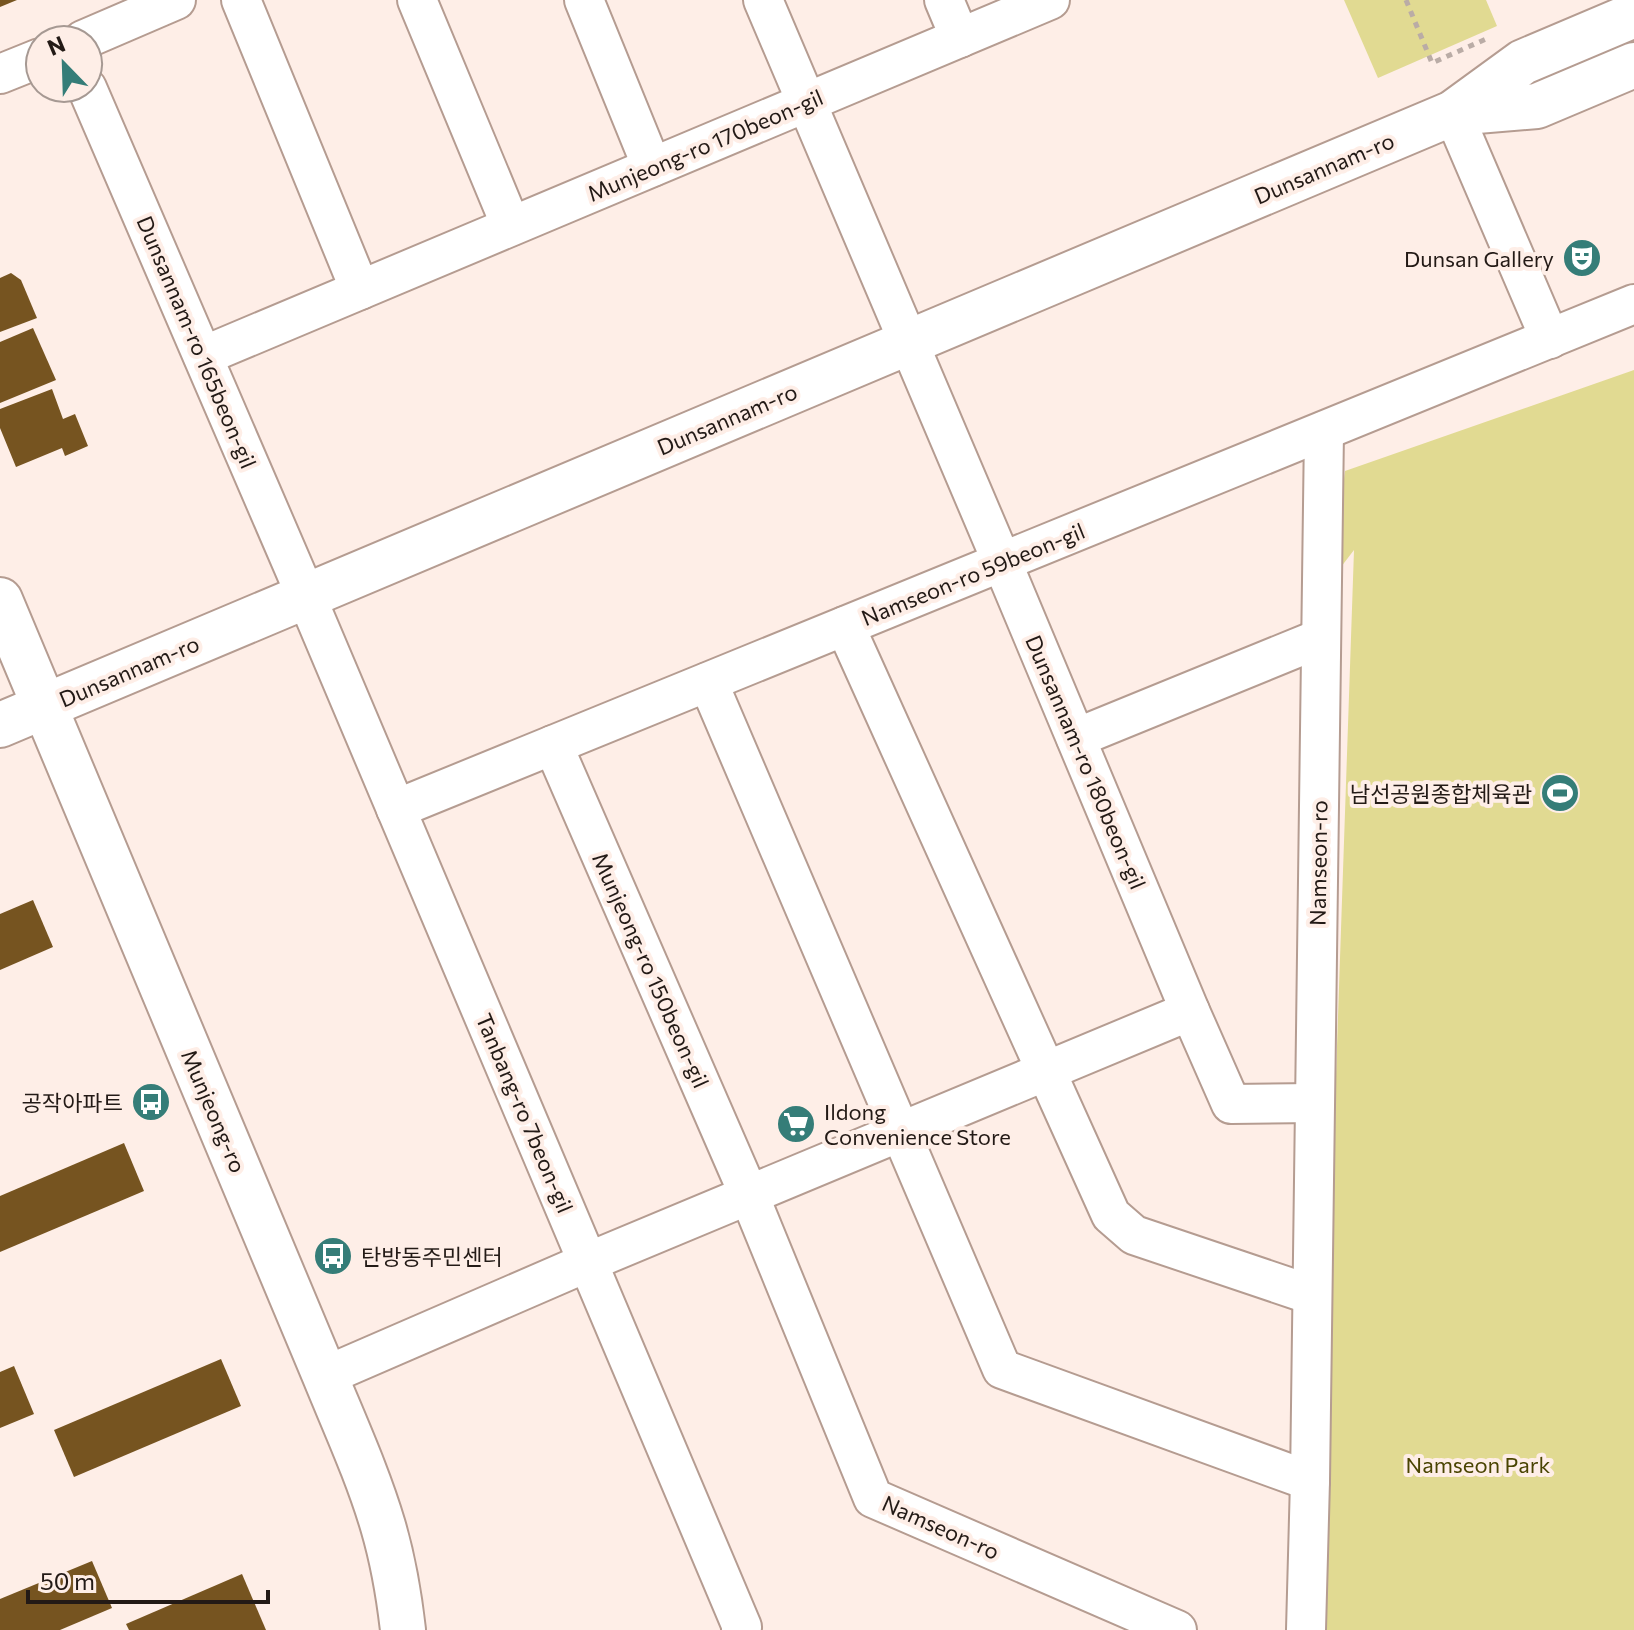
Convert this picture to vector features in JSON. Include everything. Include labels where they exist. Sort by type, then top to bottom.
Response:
[{"type":"main road","name":"Dunsannam-ro","points":[[0,725],[1453,113],[1523,62],[1634,15]]},
{"type":"main road","name":"Dunsannam-ro","points":[[1453,113],[1537,106],[1634,65]]},
{"type":"main road","name":"Munjeong-ro","points":[[0,600],[325,1376],[383,1525],[394,1568],[403,1630]]},
{"type":"street","points":[[104,31],[176,0]]},
{"type":"street","points":[[241,0],[360,290]]},
{"type":"street","points":[[417,0],[511,226]]},
{"type":"street","points":[[584,0],[652,167]]},
{"type":"street","name":"Dunsannam-ro 180beon-gil","points":[[763,0],[1231,1104],[1315,1103]]},
{"type":"street","points":[[944,0],[960,38]]},
{"type":"street","name":"Munjeong-ro 170beon-gil","points":[[203,356],[1050,0]]},
{"type":"street","points":[[0,74],[24,64]]},
{"type":"street","name":"Dunsannam-ro 165beon-gil","points":[[94,104],[306,596]]},
{"type":"street","points":[[1453,113],[1550,339]]},
{"type":"street","name":"Namseon-ro 59beon-gil","points":[[396,809],[1634,304]]},
{"type":"street","name":"Namseon-ro","points":[[1306,1630],[1324,431]]},
{"type":"street","name":"Tanbang-ro 7beon-gil","points":[[306,596],[744,1629]]},
{"type":"street","points":[[845,626],[1111,1215],[1134,1235],[1312,1295]]},
{"type":"street","points":[[1076,738],[1321,638]]},
{"type":"street","points":[[708,682],[1002,1369],[1310,1481]]},
{"type":"street","name":"Munjeong-ro 150beon-gil","points":[[553,745],[749,1195]]},
{"type":"street","points":[[325,1376],[588,1262],[1190,1011]]},
{"type":"street","name":"Namseon-ro","points":[[749,1195],[873,1498],[1177,1630]]},
{"type":"path","points":[[1406,0],[1432,63],[1491,37]]},
{"type":"green space","points":[[1344,0],[1486,0],[1497,26],[1378,78]]},
{"type":"green space","name":"Namseon Park","points":[[1634,370],[1634,1630],[1317,1630],[1354,550],[1331,580],[1345,471]]},
{"type":"building","points":[[0,0],[17,0],[0,7]]},
{"type":"building","points":[[11,273],[21,280],[37,318],[0,332],[0,278]]},
{"type":"building","points":[[33,328],[56,380],[0,403],[0,342]]},
{"type":"building","points":[[52,389],[63,419],[75,414],[88,446],[65,456],[62,448],[16,467],[0,428],[0,409]]},
{"type":"building","points":[[33,900],[53,947],[0,970],[0,914]]},
{"type":"building","points":[[124,1143],[144,1191],[0,1252],[0,1196]]},
{"type":"building","points":[[221,1359],[241,1406],[74,1477],[54,1430]]},
{"type":"building","points":[[14,1366],[34,1414],[0,1428],[0,1372]]},
{"type":"building","points":[[92,1561],[112,1608],[60,1630],[0,1630],[0,1599]]},
{"type":"building","points":[[242,1574],[266,1630],[129,1630],[126,1624]]},
{"type":"place","name":"Dunsan Gallery","points":[[1582,258]]},
{"type":"place","name":"남선공원종합체육관","points":[[1560,793]]},
{"type":"place","name":"공작아파트","points":[[151,1102]]},
{"type":"place","name":"Ildong Convenience Store","points":[[796,1124]]},
{"type":"place","name":"탄방동주민센터","points":[[333,1256]]}]
